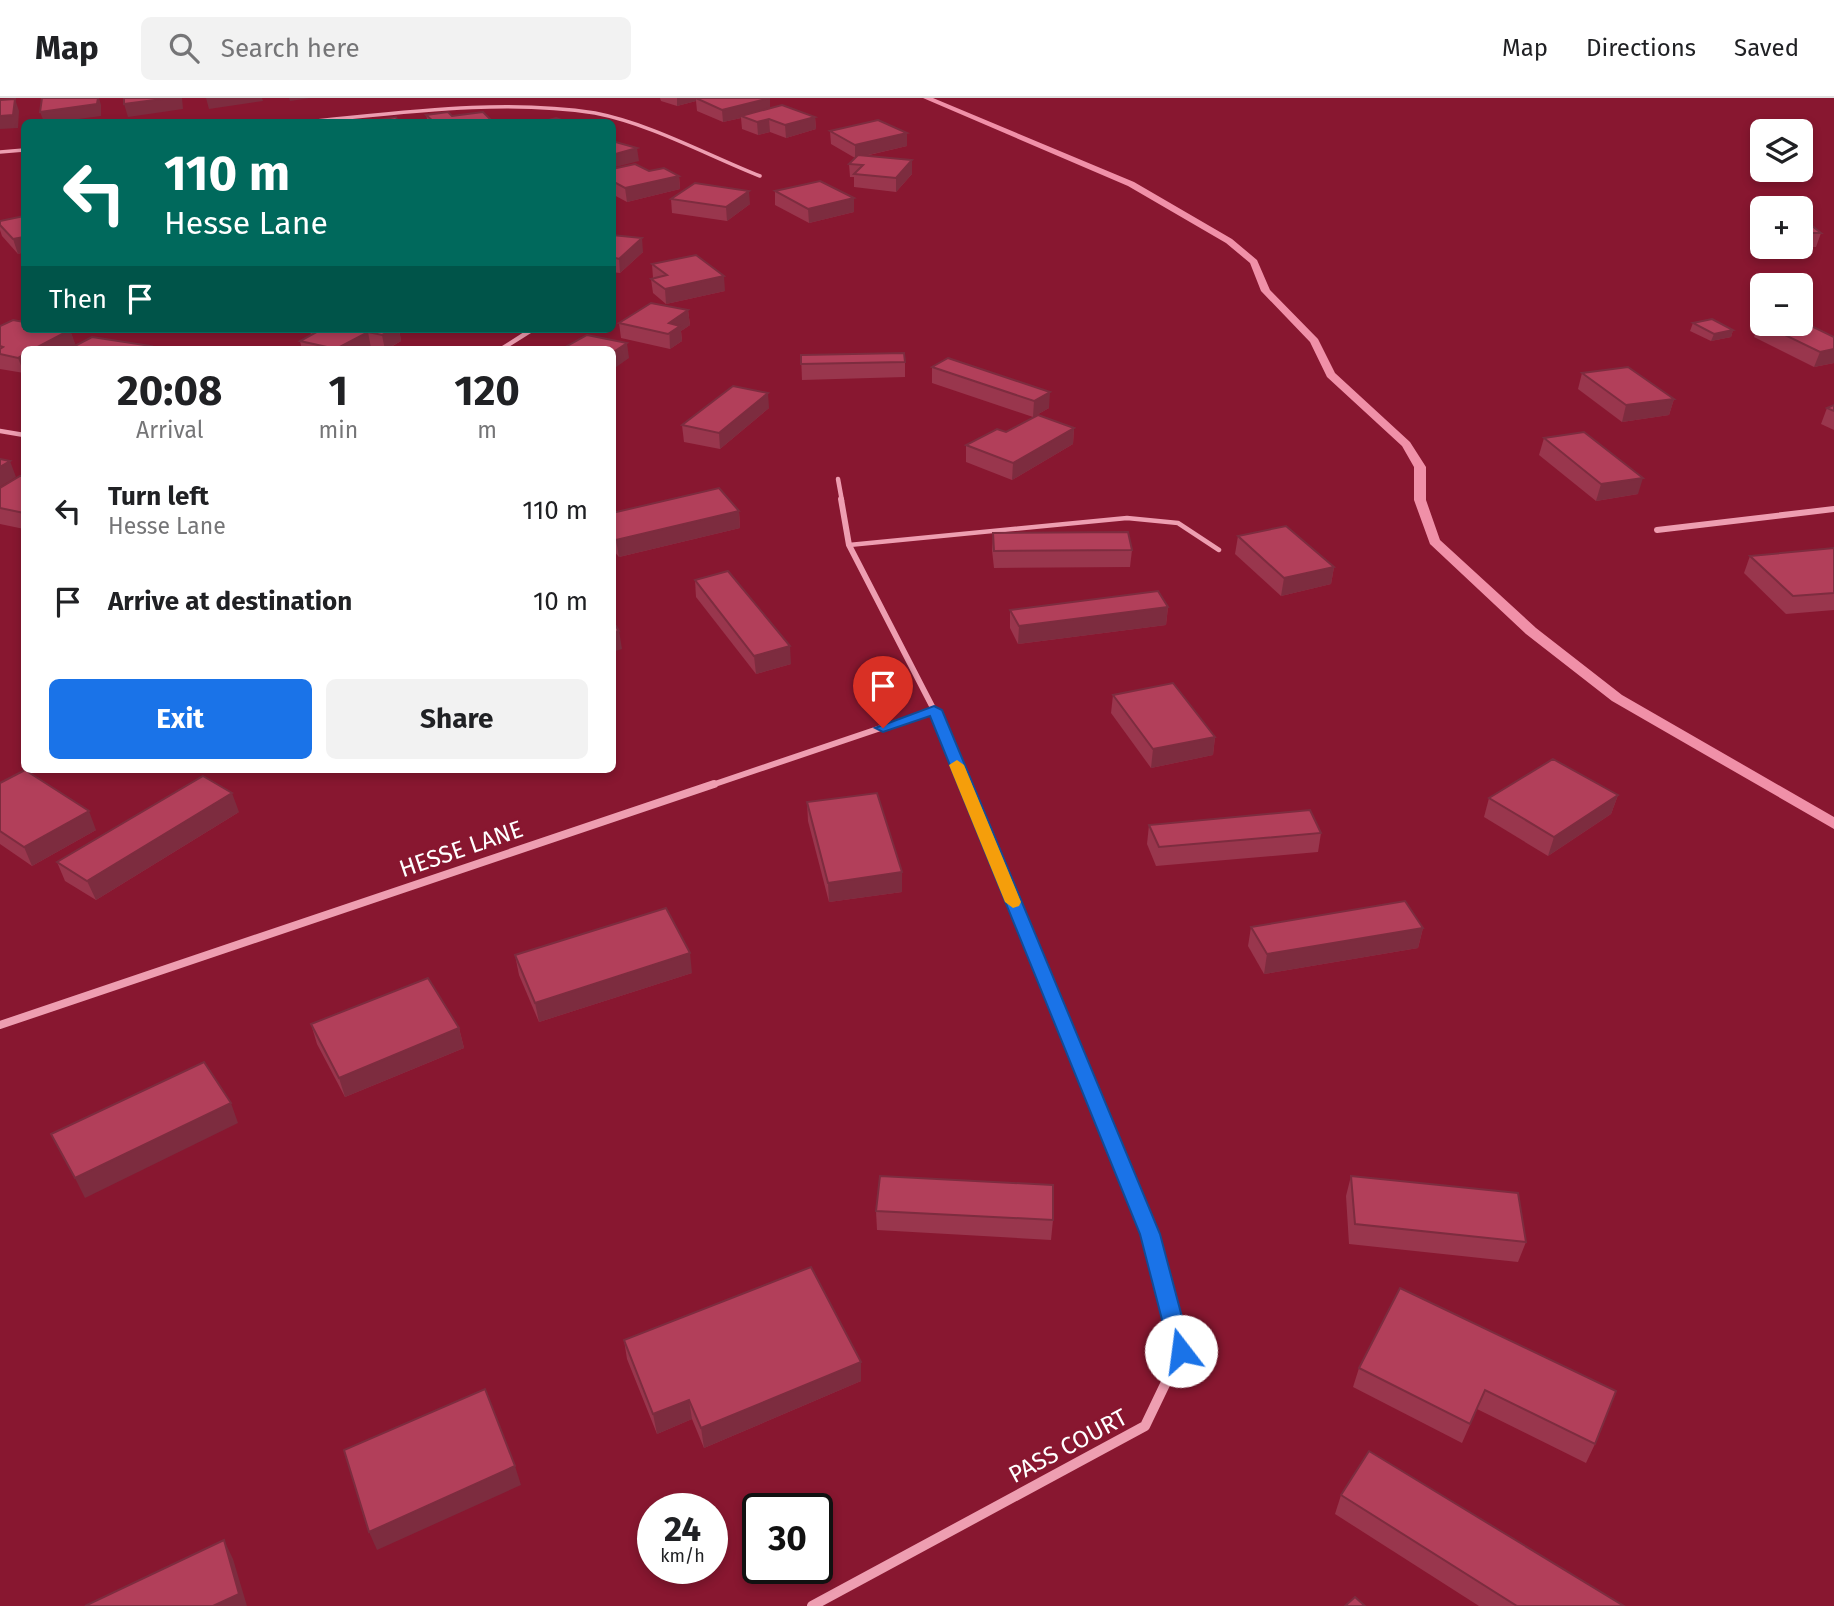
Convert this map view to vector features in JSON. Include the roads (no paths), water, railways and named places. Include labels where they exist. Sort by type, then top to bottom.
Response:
[{"type":"street","points":[[337,119],[492,104],[565,106],[612,119]]},
{"type":"street","points":[[616,121],[760,176]]},
{"type":"street","points":[[0,152],[21,150]]},
{"type":"street","points":[[506,346],[527,333]]},
{"type":"street","points":[[0,430],[21,434]]},
{"type":"street","name":"PASS COURT","points":[[812,1606],[1145,1426],[1181,1351],[1150,1234],[934,710],[849,545],[838,479]]},
{"type":"street","points":[[1657,530],[1834,509]]},
{"type":"street","name":"HESSE LANE","points":[[0,1025],[934,710]]},
{"type":"lane","points":[[849,545],[1127,517],[1178,523],[1219,550]]},
{"type":"waterway","points":[[927,98],[1131,184],[1229,241],[1254,262],[1266,291],[1314,341],[1331,375],[1406,444],[1420,467],[1420,500],[1434,541],[1531,631],[1617,698],[1834,824]]}]
